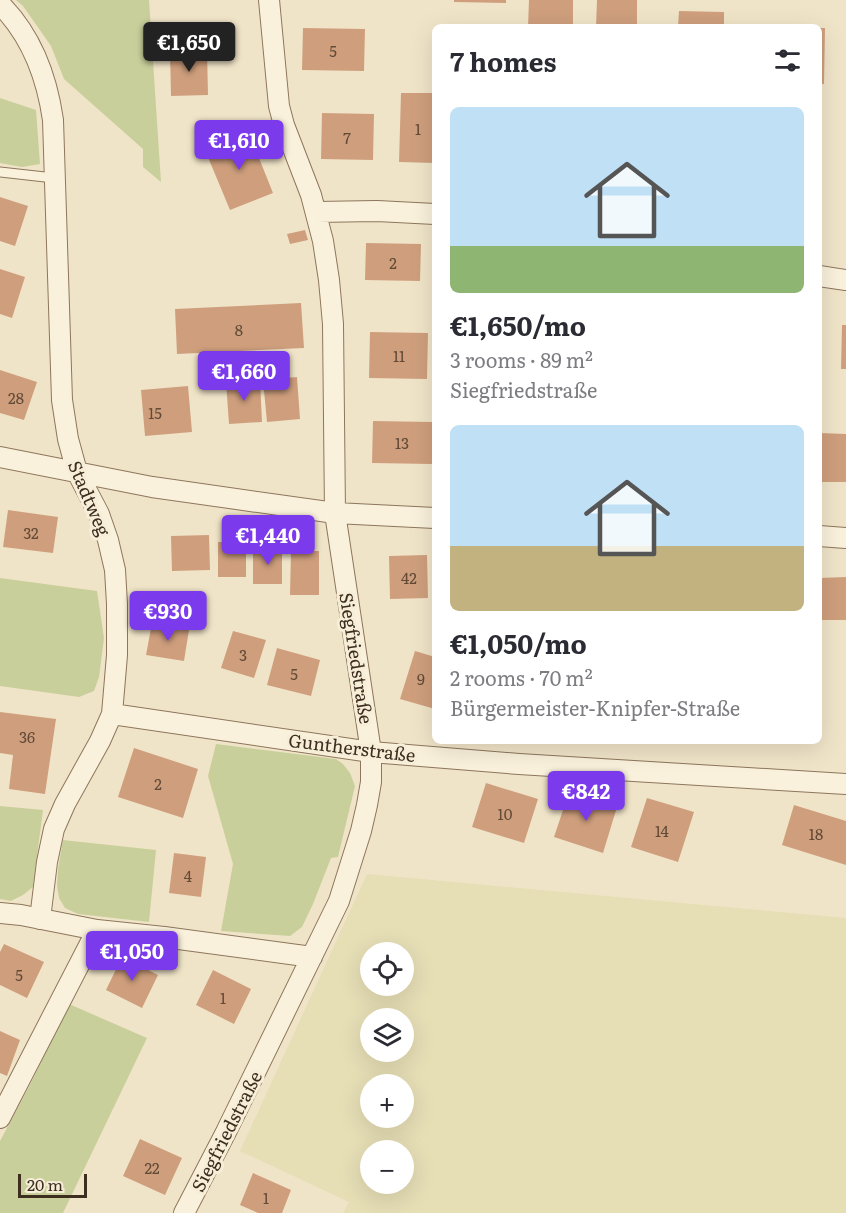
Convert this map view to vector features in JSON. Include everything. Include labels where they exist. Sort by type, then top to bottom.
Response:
[{"type":"street","name":"Siegfriedstraße","points":[[186,1212],[339,901],[368,805],[371,782],[371,752],[334,513],[333,324],[324,251],[311,195],[279,106],[269,0]]},
{"type":"street","name":"Stadtweg","points":[[0,4],[12,16],[25,36],[38,62],[50,101],[53,120],[62,400],[68,439],[77,472],[99,514],[108,540],[115,570],[117,604],[117,655],[112,714],[54,829],[47,862],[40,919]]},
{"type":"street","points":[[316,212],[376,211],[432,214]]},
{"type":"street","points":[[822,276],[846,280]]},
{"type":"street","points":[[0,457],[152,487],[334,513],[432,518]]},
{"type":"street","points":[[822,537],[846,538]]},
{"type":"street","name":"Guntherstraße","points":[[112,714],[371,752],[519,764],[846,784]]},
{"type":"street","points":[[0,913],[97,930],[312,957]]},
{"type":"street","points":[[0,1118],[97,930]]},
{"type":"lane","points":[[0,172],[54,178]]},
{"type":"shaded area","points":[[367,874],[846,918],[846,1213],[343,1213],[349,1202],[240,1151]]},
{"type":"green space","points":[[16,0],[149,0],[161,182],[143,167],[143,149],[64,79],[51,46],[23,6]]},
{"type":"green space","points":[[0,98],[36,110],[40,164],[22,167],[0,163]]},
{"type":"green space","points":[[0,578],[97,591],[104,638],[99,677],[94,691],[79,697],[0,686]]},
{"type":"green space","points":[[216,744],[336,759],[350,773],[355,786],[338,857],[331,858],[302,927],[290,936],[221,931],[233,864],[208,776]]},
{"type":"green space","points":[[0,806],[43,810],[33,887],[11,901],[0,899]]},
{"type":"green space","points":[[63,840],[156,850],[149,922],[78,914],[65,908],[59,898],[57,886]]},
{"type":"green space","points":[[69,1004],[147,1038],[63,1213],[0,1213],[0,1141]]},
{"type":"building","points":[[454,0],[506,0],[506,3],[454,2]]},
{"type":"building","points":[[529,0],[573,0],[573,24],[528,24]]},
{"type":"building","points":[[597,0],[637,0],[637,24],[596,24]]},
{"type":"building","points":[[679,11],[724,12],[724,24],[678,24]]},
{"type":"building","points":[[303,28],[365,29],[364,71],[302,70]]},
{"type":"building","points":[[822,28],[825,28],[824,84],[822,84]]},
{"type":"building","points":[[207,50],[208,95],[171,96],[170,51]]},
{"type":"building","points":[[401,93],[432,93],[432,163],[399,162]]},
{"type":"building","points":[[322,113],[374,114],[373,160],[321,159]]},
{"type":"building","points":[[249,133],[273,193],[230,210],[205,150]]},
{"type":"building","points":[[0,197],[28,206],[15,246],[0,241]]},
{"type":"building","points":[[305,230],[308,240],[290,244],[287,234]]},
{"type":"building","points":[[366,243],[421,244],[420,281],[365,280]]},
{"type":"building","points":[[0,269],[25,277],[12,318],[0,314]]},
{"type":"building","points":[[301,303],[304,348],[177,354],[175,309]]},
{"type":"building","points":[[842,325],[846,325],[846,369],[841,369]]},
{"type":"building","points":[[370,332],[428,333],[427,379],[369,378]]},
{"type":"building","points":[[0,370],[37,382],[24,420],[0,413]]},
{"type":"building","points":[[297,377],[300,419],[267,422],[263,380]]},
{"type":"building","points":[[260,380],[262,422],[229,424],[226,382]]},
{"type":"building","points":[[188,386],[192,432],[145,436],[141,390]]},
{"type":"building","points":[[373,421],[432,422],[432,464],[372,463]]},
{"type":"building","points":[[822,433],[846,434],[846,482],[822,482]]},
{"type":"building","points":[[8,510],[58,517],[53,553],[3,547]]},
{"type":"building","points":[[209,535],[210,570],[172,571],[171,536]]},
{"type":"building","points":[[218,542],[246,542],[246,577],[218,577]]},
{"type":"building","points":[[253,547],[282,547],[282,584],[253,584]]},
{"type":"building","points":[[291,551],[319,551],[319,595],[290,595]]},
{"type":"building","points":[[427,555],[428,598],[390,599],[389,556]]},
{"type":"building","points":[[846,577],[846,620],[822,620],[822,578]]},
{"type":"building","points":[[152,623],[189,630],[184,661],[146,655]]},
{"type":"building","points":[[233,631],[266,640],[254,678],[221,668]]},
{"type":"building","points":[[277,648],[320,660],[311,696],[267,685]]},
{"type":"building","points":[[415,651],[432,656],[432,708],[400,699]]},
{"type":"building","points":[[0,712],[56,719],[45,794],[9,789],[13,755],[0,753]]},
{"type":"building","points":[[134,748],[198,769],[183,818],[118,797]]},
{"type":"building","points":[[486,783],[538,799],[524,843],[472,827]]},
{"type":"building","points":[[569,792],[617,807],[603,853],[554,837]]},
{"type":"building","points":[[647,798],[694,812],[678,862],[631,847]]},
{"type":"building","points":[[794,805],[846,821],[846,865],[782,845]]},
{"type":"building","points":[[174,853],[206,857],[201,897],[169,893]]},
{"type":"building","points":[[4,944],[44,962],[27,998],[0,985],[0,952]]},
{"type":"building","points":[[122,957],[158,975],[142,1008],[106,990]]},
{"type":"building","points":[[213,970],[251,989],[234,1024],[196,1005]]},
{"type":"building","points":[[0,1031],[20,1040],[7,1076],[0,1073]]},
{"type":"building","points":[[140,1139],[182,1158],[165,1195],[123,1176]]},
{"type":"building","points":[[253,1173],[291,1190],[282,1213],[258,1213],[240,1205]]}]
